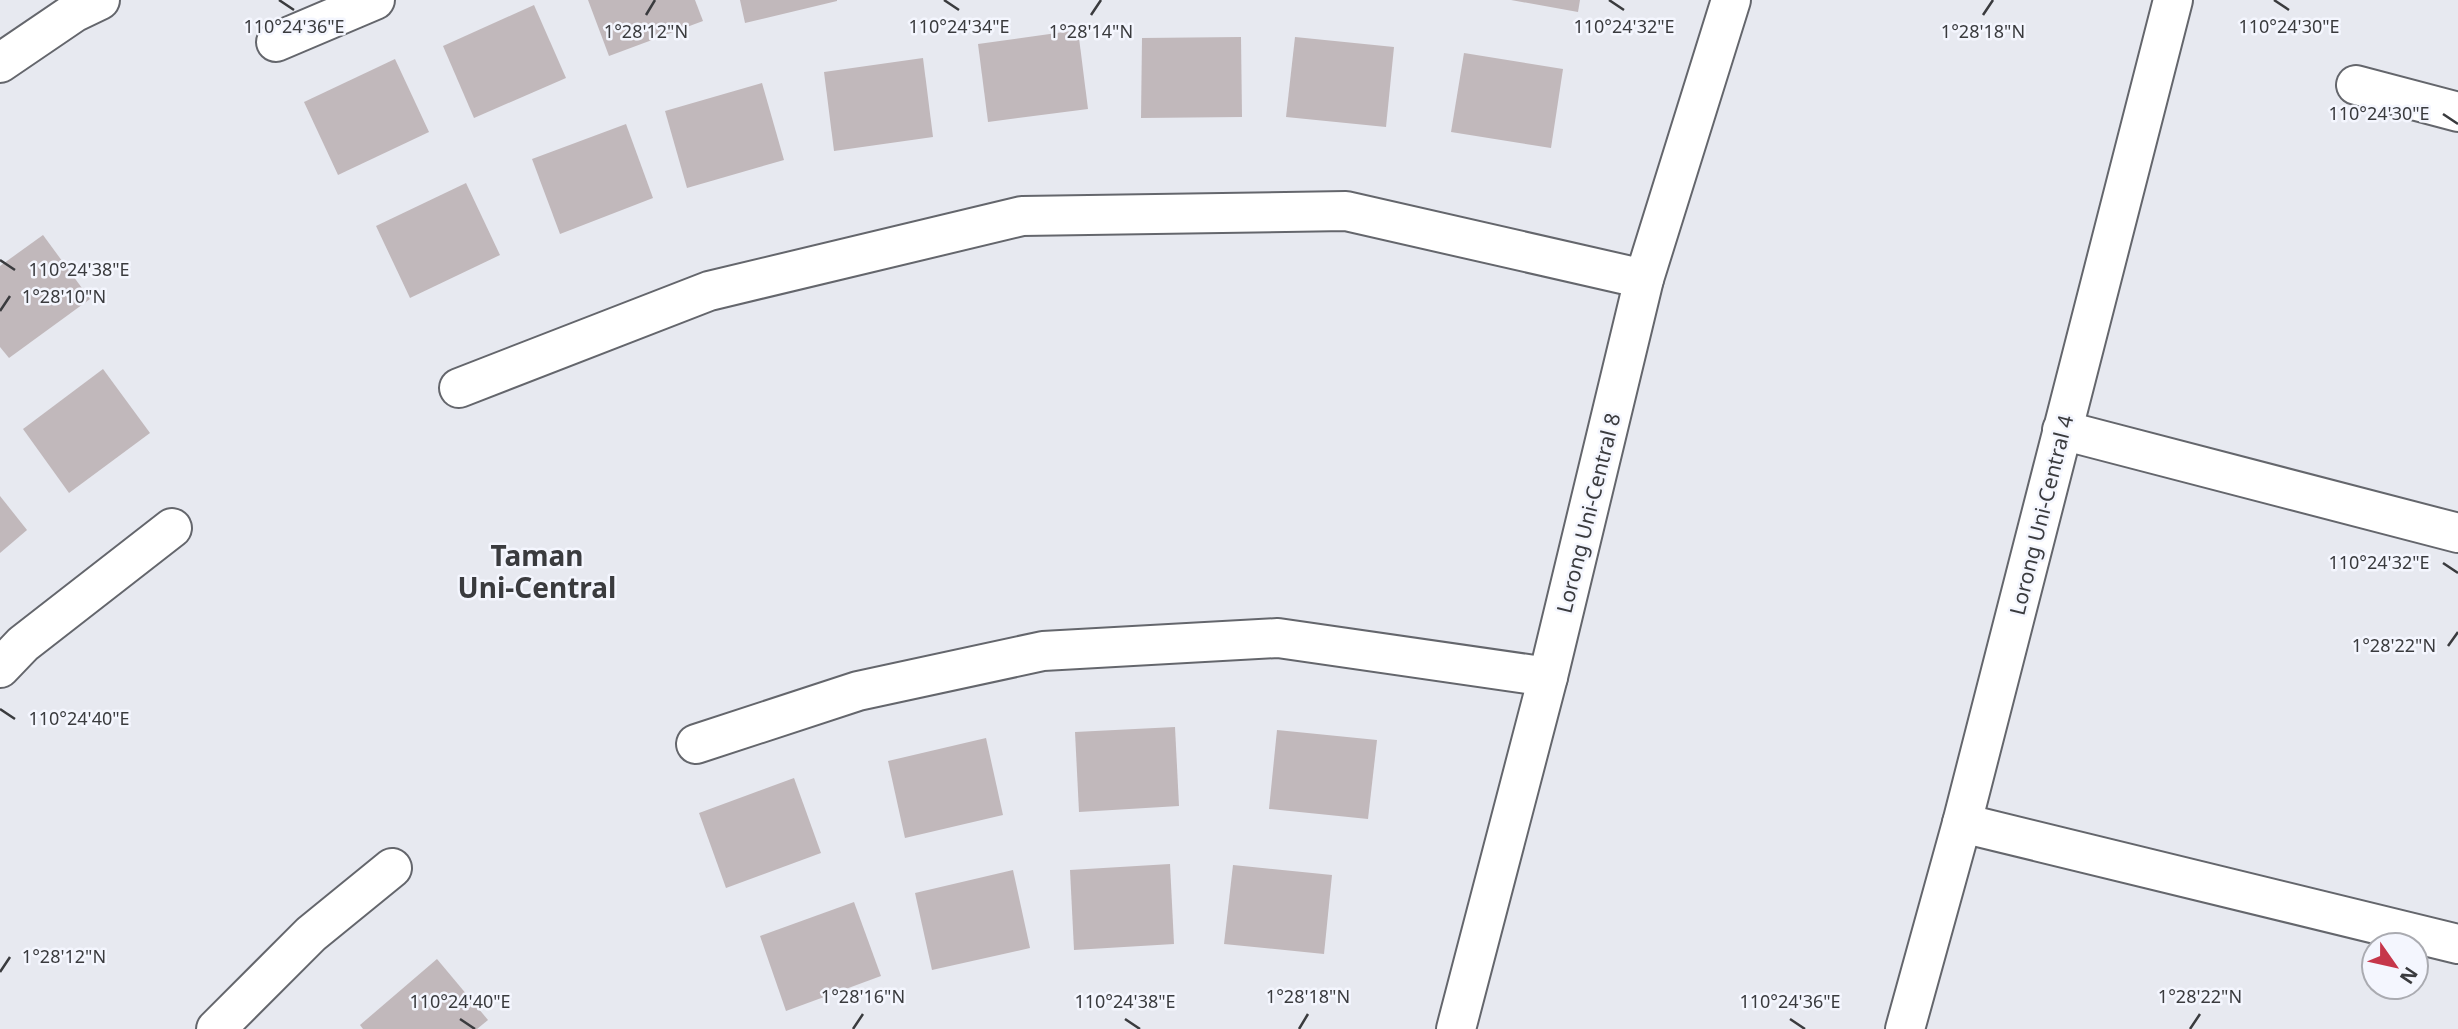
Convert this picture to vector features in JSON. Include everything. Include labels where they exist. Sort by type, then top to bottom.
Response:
[{"type":"street","points":[[0,62],[75,12],[100,0]]},
{"type":"street","points":[[276,43],[375,0]]},
{"type":"street","name":"Lorong Uni-Central 8","points":[[1456,1029],[1548,677],[1644,279],[1731,0]]},
{"type":"street","name":"Lorong Uni-Central 4","points":[[1905,1029],[1962,823],[2173,0]]},
{"type":"street","points":[[2356,85],[2458,112]]},
{"type":"street","points":[[458,388],[709,291],[1022,216],[1346,211],[1644,279]]},
{"type":"street","points":[[2062,430],[2458,533]]},
{"type":"street","points":[[0,668],[23,644],[172,528]]},
{"type":"street","points":[[696,744],[858,691],[1043,651],[1278,638],[1548,677]]},
{"type":"street","points":[[1962,823],[2458,944]]},
{"type":"street","points":[[216,1029],[311,934],[392,868]]},
{"type":"building","points":[[588,0],[695,0],[703,21],[609,56]]},
{"type":"building","points":[[740,0],[837,0],[837,1],[745,23]]},
{"type":"building","points":[[1511,0],[1580,0],[1578,12]]},
{"type":"building","points":[[534,5],[566,78],[474,118],[443,46]]},
{"type":"building","points":[[1078,30],[1088,109],[988,122],[978,44]]},
{"type":"building","points":[[1241,37],[1242,117],[1141,118],[1142,38]]},
{"type":"building","points":[[1295,37],[1394,47],[1386,127],[1286,117]]},
{"type":"building","points":[[1464,53],[1563,69],[1551,148],[1451,132]]},
{"type":"building","points":[[923,58],[933,137],[834,151],[824,72]]},
{"type":"building","points":[[395,59],[429,132],[338,175],[304,102]]},
{"type":"building","points":[[762,83],[784,160],[687,188],[665,111]]},
{"type":"building","points":[[626,124],[653,198],[560,234],[532,159]]},
{"type":"building","points":[[466,183],[500,255],[410,298],[376,226]]},
{"type":"building","points":[[43,235],[90,299],[9,358],[0,347],[0,266]]},
{"type":"building","points":[[103,369],[150,433],[69,493],[23,429]]},
{"type":"building","points":[[0,496],[27,530],[0,553]]},
{"type":"building","points":[[1175,727],[1179,806],[1079,812],[1075,732]]},
{"type":"building","points":[[1277,730],[1377,740],[1368,819],[1269,809]]},
{"type":"building","points":[[986,738],[1003,815],[905,838],[888,761]]},
{"type":"building","points":[[794,778],[821,853],[726,888],[699,813]]},
{"type":"building","points":[[1170,864],[1174,944],[1074,950],[1070,870]]},
{"type":"building","points":[[1233,865],[1332,875],[1324,954],[1224,944]]},
{"type":"building","points":[[1013,870],[1030,948],[932,970],[915,893]]},
{"type":"building","points":[[854,902],[881,976],[786,1011],[760,936]]},
{"type":"building","points":[[437,959],[488,1020],[477,1029],[363,1029],[360,1025]]},
{"type":"district","name":"Taman Uni-Central","points":[[537,571]]}]
